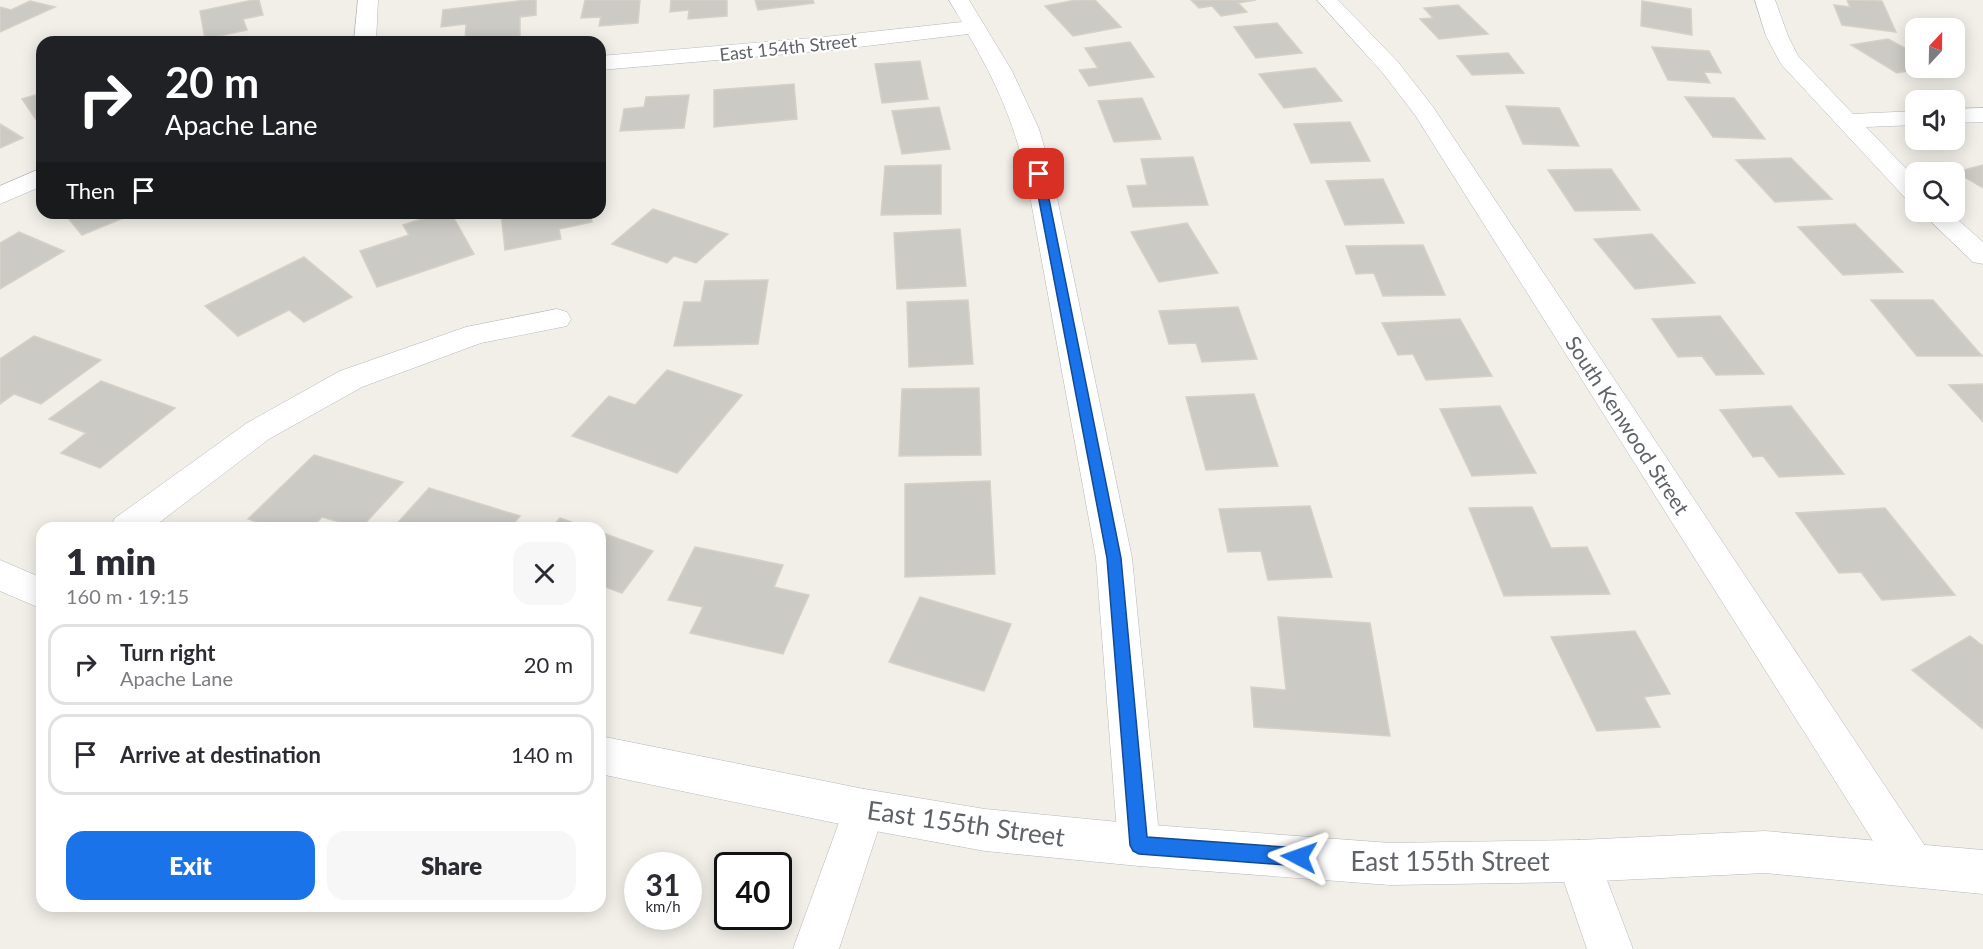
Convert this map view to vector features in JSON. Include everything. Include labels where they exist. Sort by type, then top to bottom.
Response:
[{"type":"street","points":[[365,36],[368,0]]},
{"type":"street","points":[[959,0],[1001,71],[1027,129],[1039,174],[1114,558],[1139,845]]},
{"type":"street","name":"South Kenwood Street","points":[[1327,0],[1390,67],[1425,112],[1912,864]]},
{"type":"street","points":[[1765,0],[1777,36],[1789,59],[1905,183]]},
{"type":"street","name":"East 154th Street","points":[[606,62],[824,44],[975,27]]},
{"type":"street","points":[[1965,115],[1983,114]]},
{"type":"street","points":[[1846,121],[1905,118]]},
{"type":"street","points":[[0,196],[36,179]]},
{"type":"street","points":[[1945,222],[1983,256]]},
{"type":"street","points":[[136,522],[258,431],[351,379],[476,334],[557,319]]},
{"type":"street","points":[[0,575],[36,591]]},
{"type":"street","name":"East 155th Street","points":[[606,756],[864,809],[985,830],[1139,845],[1390,864],[1579,861],[1765,852],[1983,872]]},
{"type":"street","points":[[816,949],[864,809]]},
{"type":"street","points":[[1579,861],[1610,949]]},
{"type":"building","points":[[259,0],[263,15],[243,19],[247,30],[219,36],[204,36],[200,11]]},
{"type":"building","points":[[536,0],[536,15],[520,17],[520,36],[465,36],[466,24],[441,27],[443,10]]},
{"type":"building","points":[[585,0],[640,0],[638,23],[599,26],[601,17],[581,18]]},
{"type":"building","points":[[671,0],[727,0],[727,16],[688,19],[689,10],[670,12]]},
{"type":"building","points":[[755,0],[813,0],[814,3],[758,10]]},
{"type":"building","points":[[1076,0],[1095,0],[1121,27],[1073,36],[1045,6]]},
{"type":"building","points":[[1191,0],[1256,0],[1238,3],[1247,12],[1221,16],[1212,6],[1199,8]]},
{"type":"building","points":[[1847,0],[1882,1],[1896,32],[1842,25],[1834,5],[1850,7]]},
{"type":"building","points":[[30,1],[55,7],[0,32],[0,7],[11,10]]},
{"type":"building","points":[[1642,1],[1691,9],[1692,35],[1641,26]]},
{"type":"building","points":[[1458,5],[1488,34],[1439,39],[1420,19],[1433,18],[1424,8]]},
{"type":"building","points":[[1277,23],[1302,53],[1256,58],[1234,27]]},
{"type":"building","points":[[1888,39],[1905,48],[1905,71],[1897,73],[1851,45]]},
{"type":"building","points":[[1130,42],[1154,77],[1089,86],[1079,70],[1098,68],[1085,48]]},
{"type":"building","points":[[1652,47],[1709,51],[1721,73],[1704,72],[1710,83],[1668,80]]},
{"type":"building","points":[[1508,53],[1524,73],[1472,75],[1457,56]]},
{"type":"building","points":[[920,61],[928,99],[882,103],[875,64]]},
{"type":"building","points":[[1315,68],[1342,101],[1284,108],[1259,74]]},
{"type":"building","points":[[794,84],[797,119],[714,127],[714,90]]},
{"type":"building","points":[[36,95],[36,120],[22,99]]},
{"type":"building","points":[[689,95],[684,128],[620,131],[624,109],[644,107],[646,97]]},
{"type":"building","points":[[1685,97],[1734,98],[1765,139],[1713,137]]},
{"type":"building","points":[[1142,98],[1161,139],[1114,142],[1098,101]]},
{"type":"building","points":[[1506,106],[1559,108],[1579,146],[1523,144]]},
{"type":"building","points":[[939,107],[950,149],[902,154],[892,111]]},
{"type":"building","points":[[1350,122],[1370,161],[1311,163],[1294,124]]},
{"type":"building","points":[[0,124],[23,138],[0,148]]},
{"type":"building","points":[[1193,157],[1208,205],[1133,207],[1127,186],[1147,185],[1141,159]]},
{"type":"building","points":[[1791,158],[1832,199],[1775,202],[1736,160]]},
{"type":"building","points":[[941,165],[941,214],[881,215],[885,166]]},
{"type":"building","points":[[1983,165],[1983,188],[1965,177],[1965,170]]},
{"type":"building","points":[[1611,169],[1640,210],[1575,211],[1548,170]]},
{"type":"building","points":[[1383,179],[1404,223],[1345,225],[1326,181]]},
{"type":"building","points":[[653,209],[728,234],[696,263],[674,256],[667,263],[612,244]]},
{"type":"building","points":[[69,219],[121,219],[82,235]]},
{"type":"building","points":[[422,219],[454,219],[474,254],[377,287],[360,251],[409,235],[403,225]]},
{"type":"building","points":[[502,219],[591,219],[592,222],[559,229],[561,239],[505,250]]},
{"type":"building","points":[[1187,223],[1218,273],[1159,282],[1131,232]]},
{"type":"building","points":[[1855,224],[1903,272],[1843,275],[1798,227]]},
{"type":"building","points":[[960,229],[966,286],[897,289],[894,233]]},
{"type":"building","points":[[19,232],[64,251],[0,289],[0,243]]},
{"type":"building","points":[[1652,234],[1695,283],[1635,289],[1594,239]]},
{"type":"building","points":[[1423,245],[1445,295],[1383,296],[1374,273],[1356,274],[1346,246]]},
{"type":"building","points":[[304,257],[352,297],[304,322],[289,310],[238,336],[205,306]]},
{"type":"building","points":[[768,280],[758,344],[674,346],[684,302],[701,302],[705,281]]},
{"type":"building","points":[[968,300],[973,364],[909,367],[907,302]]},
{"type":"building","points":[[1871,300],[1933,300],[1982,356],[1917,356]]},
{"type":"building","points":[[1238,307],[1257,359],[1202,362],[1196,343],[1169,344],[1159,311]]},
{"type":"building","points":[[1720,316],[1764,374],[1716,375],[1702,356],[1678,357],[1652,319]]},
{"type":"building","points":[[1460,319],[1492,376],[1426,380],[1413,354],[1398,355],[1382,323]]},
{"type":"building","points":[[34,336],[101,360],[41,404],[14,394],[0,404],[0,359]]},
{"type":"building","points":[[667,370],[742,395],[677,473],[572,436],[609,396],[635,405]]},
{"type":"building","points":[[101,381],[175,408],[100,468],[61,453],[86,433],[49,419]]},
{"type":"building","points":[[1983,384],[1983,422],[1949,385]]},
{"type":"building","points":[[979,388],[981,455],[899,456],[902,389]]},
{"type":"building","points":[[1254,394],[1278,466],[1206,470],[1186,397]]},
{"type":"building","points":[[1500,406],[1536,473],[1472,476],[1440,409]]},
{"type":"building","points":[[1791,406],[1844,474],[1779,477],[1763,456],[1753,457],[1720,410]]},
{"type":"building","points":[[314,455],[403,482],[366,522],[340,522],[322,517],[317,522],[257,522],[248,519]]},
{"type":"building","points":[[990,481],[995,574],[905,577],[905,484]]},
{"type":"building","points":[[429,488],[520,516],[515,522],[398,522]]},
{"type":"building","points":[[1310,506],[1332,577],[1268,580],[1261,551],[1228,552],[1219,509]]},
{"type":"building","points":[[1532,507],[1551,548],[1587,547],[1610,594],[1504,596],[1469,508]]},
{"type":"building","points":[[1885,508],[1955,595],[1882,600],[1861,572],[1839,573],[1796,513]]},
{"type":"building","points":[[560,518],[571,522],[556,522]]},
{"type":"building","points":[[606,534],[653,551],[622,593],[606,587]]},
{"type":"building","points":[[695,547],[783,565],[774,587],[809,595],[783,654],[690,633],[703,607],[668,600]]},
{"type":"building","points":[[920,597],[1011,624],[984,691],[889,662]]},
{"type":"building","points":[[1278,617],[1370,623],[1390,736],[1254,727],[1251,687],[1286,690]]},
{"type":"building","points":[[1635,631],[1670,694],[1644,697],[1660,727],[1597,731],[1551,637]]},
{"type":"building","points":[[1970,636],[1983,646],[1983,729],[1912,670]]},
{"type":"route","points":[[1039,174],[1114,558],[1139,845],[1299,857]]}]
